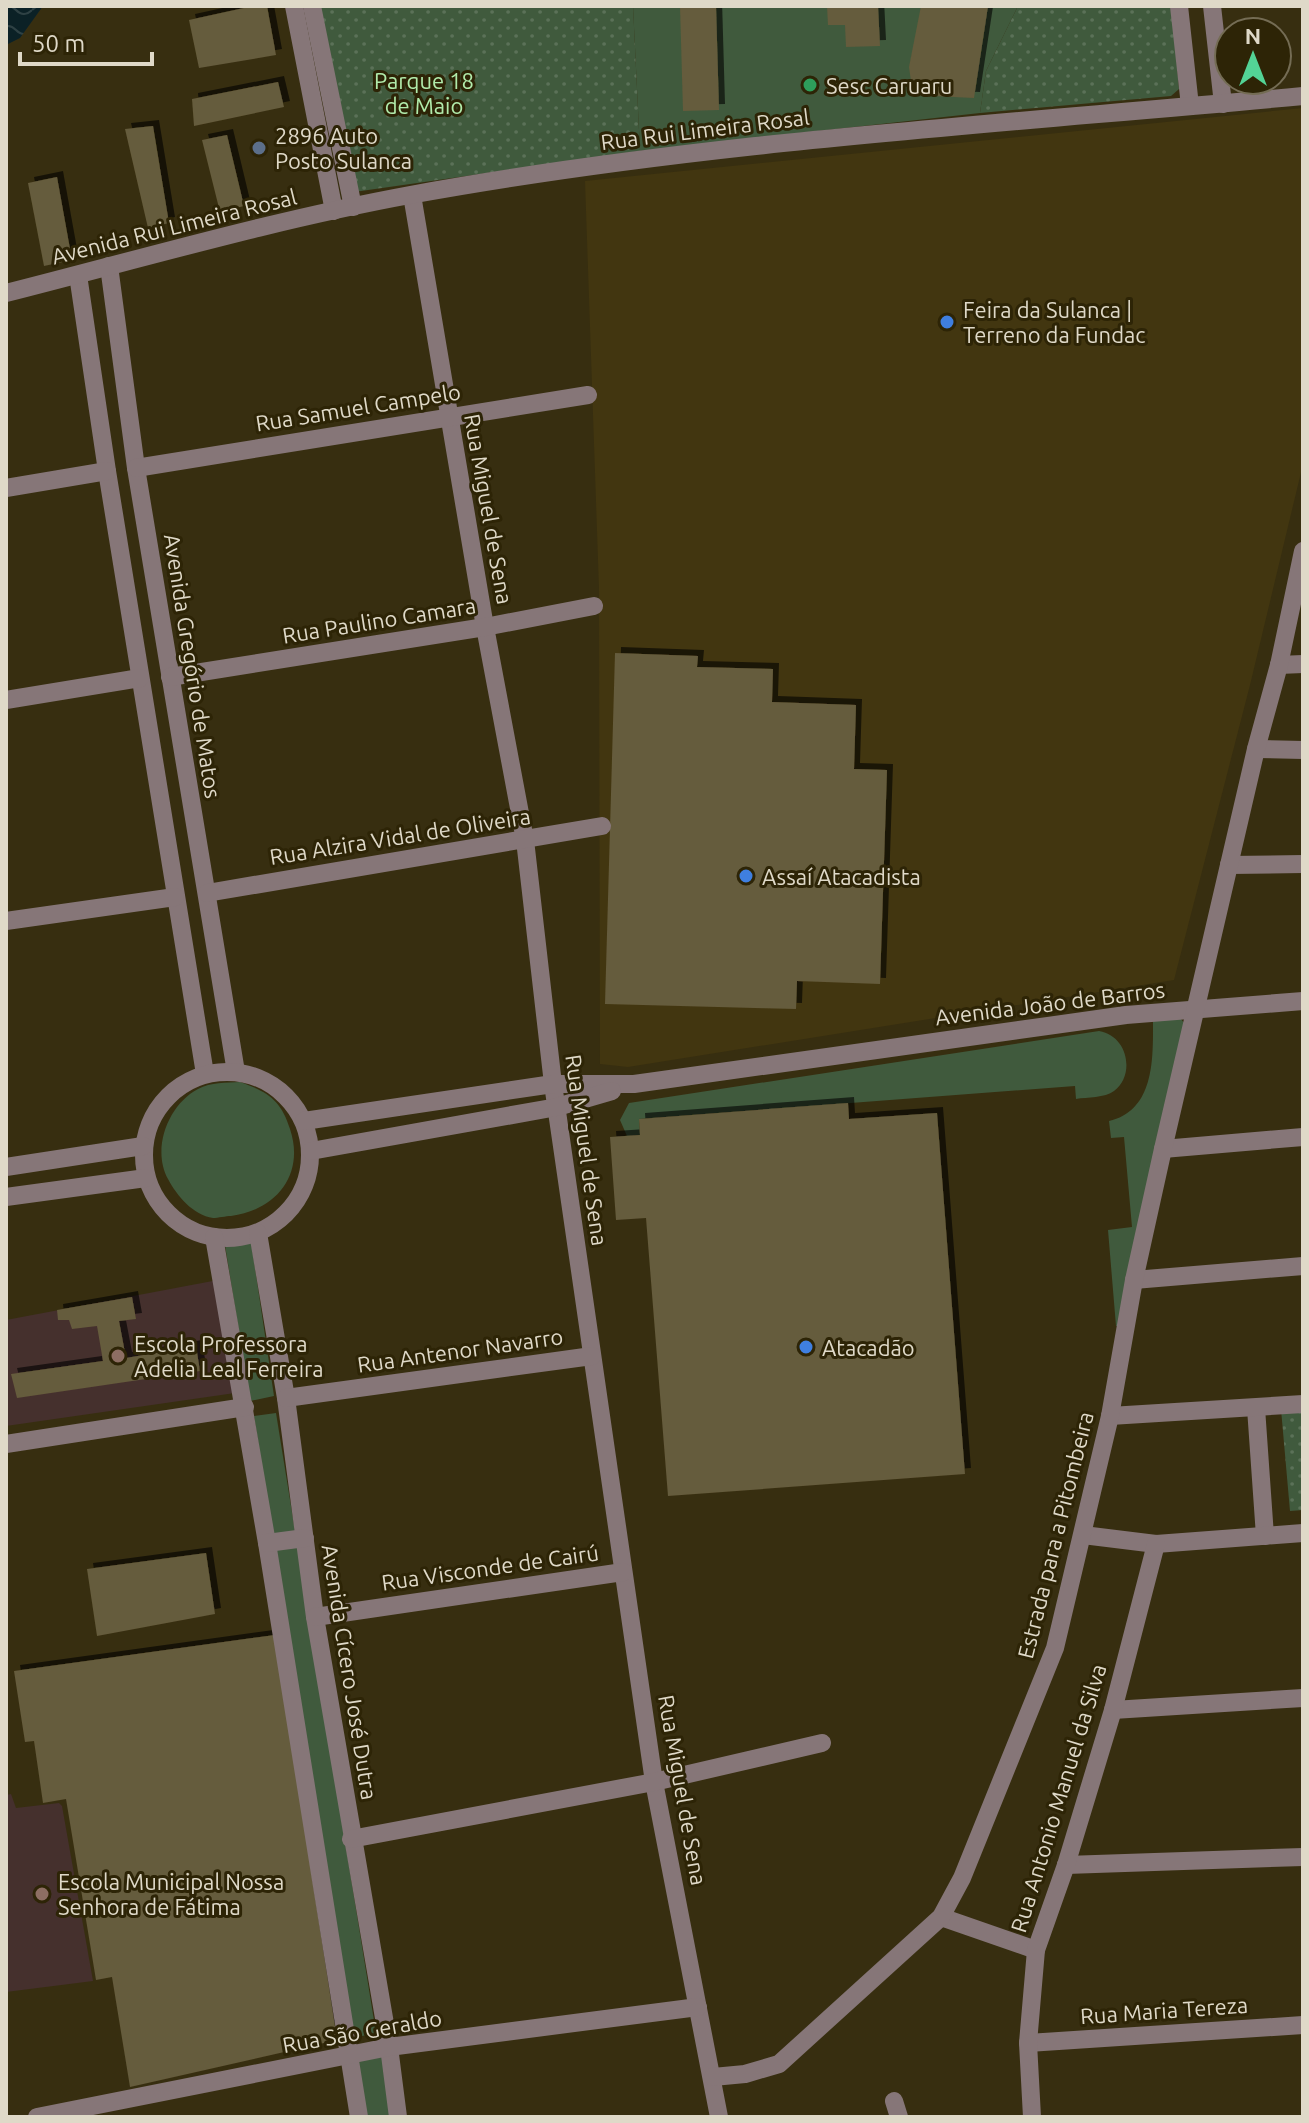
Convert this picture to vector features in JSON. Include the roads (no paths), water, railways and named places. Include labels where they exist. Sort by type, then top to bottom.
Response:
[{"type":"street","points":[[294,6],[334,211]]},
{"type":"street","points":[[312,6],[353,207]]},
{"type":"street","points":[[1179,6],[1190,106]]},
{"type":"street","points":[[1212,6],[1223,104]]},
{"type":"street","name":"Rua Rui Limeira Rosal","points":[[353,207],[412,195],[745,145],[1303,96]]},
{"type":"street","name":"Rua Miguel de Sena","points":[[412,195],[448,416],[525,840],[553,1084],[654,1782],[719,2114]]},
{"type":"street","name":"Avenida Rui Limeira Rosal","points":[[6,293],[353,207]]},
{"type":"street","name":"Avenida Gregório de Matos","points":[[109,266],[136,468],[236,1072]]},
{"type":"street","points":[[78,275],[205,1074]]},
{"type":"street","name":"Rua Samuel Campelo","points":[[136,468],[588,395]]},
{"type":"street","points":[[6,488],[107,471]]},
{"type":"street","name":"Avenida João de Barros","points":[[304,1121],[553,1084],[634,1084],[1126,1015],[1195,1010],[1256,749],[1279,665],[1303,551]]},
{"type":"street","name":"Rua Paulino Camara","points":[[170,677],[485,627],[594,606]]},
{"type":"street","points":[[1279,665],[1303,664]]},
{"type":"street","points":[[6,700],[140,678]]},
{"type":"street","points":[[1256,749],[1303,750]]},
{"type":"street","name":"Rua Alzira Vidal de Oliveira","points":[[207,893],[602,826]]},
{"type":"street","points":[[1229,865],[1303,864]]},
{"type":"street","points":[[6,921],[175,897]]},
{"type":"street","points":[[1195,1010],[1303,1001]]},
{"type":"street","name":"Estrada para a Pitombeira","points":[[713,2077],[745,2074],[779,2064],[941,1917],[962,1878],[1055,1648],[1110,1416],[1134,1280],[1195,1010]]},
{"type":"street","points":[[236,1072],[264,1080],[276,1088],[287,1097],[304,1121],[311,1151],[308,1177],[298,1200],[280,1220],[258,1233],[238,1238],[214,1237],[194,1232],[173,1220],[157,1202],[146,1178],[143,1146],[149,1121],[163,1099],[184,1083],[205,1074],[236,1072]]},
{"type":"street","name":"Avenida João de Barros","points":[[311,1151],[557,1107],[634,1084]]},
{"type":"street","points":[[1163,1149],[1303,1137]]},
{"type":"street","points":[[6,1167],[143,1146]]},
{"type":"street","points":[[6,1197],[146,1178]]},
{"type":"street","name":"Avenida Cícero José Dutra","points":[[258,1233],[286,1398],[315,1617],[389,2047],[398,2117]]},
{"type":"street","points":[[214,1237],[245,1407],[359,2117]]},
{"type":"street","points":[[1134,1280],[1303,1266]]},
{"type":"street","name":"Rua Antenor Navarro","points":[[286,1398],[592,1356]]},
{"type":"street","points":[[1110,1416],[1303,1404]]},
{"type":"street","points":[[6,1444],[245,1407]]},
{"type":"street","points":[[1256,1408],[1265,1536]]},
{"type":"street","points":[[1083,1535],[1156,1544],[1303,1533]]},
{"type":"street","points":[[267,1543],[305,1538]]},
{"type":"street","name":"Rua Antonio Manuel da Silva","points":[[1032,2117],[1028,2043],[1036,1950],[1066,1865],[1113,1710],[1156,1544]]},
{"type":"street","name":"Rua Visconde de Cairú","points":[[315,1617],[623,1572]]},
{"type":"street","points":[[1113,1710],[1303,1698]]},
{"type":"street","points":[[351,1839],[654,1782],[822,1743]]},
{"type":"street","points":[[1066,1865],[1303,1857]]},
{"type":"street","points":[[941,1917],[1036,1950]]},
{"type":"street","name":"Rua São Geraldo","points":[[37,2117],[107,2110],[389,2047],[698,2007]]},
{"type":"street","name":"Rua Maria Tereza","points":[[1028,2043],[1303,2025]]},
{"type":"water","points":[[6,6],[43,6],[20,38],[6,45]]},
{"type":"place","name":"Sesc Caruaru","points":[[810,85]]},
{"type":"place","name":"2896 Auto Posto Sulanca","points":[[259,148]]},
{"type":"place","name":"Feira da Sulanca | Terreno da Fundac","points":[[947,322]]},
{"type":"place","name":"Assaí Atacadista","points":[[746,876]]},
{"type":"place","name":"Atacadão","points":[[806,1347]]},
{"type":"place","name":"Escola Professora Adelia Leal Ferreira","points":[[118,1356]]},
{"type":"place","name":"Escola Municipal Nossa Senhora de Fátima","points":[[42,1894]]},
{"type":"park label","name":"Parque 18 de Maio","points":[[424,92]]}]
